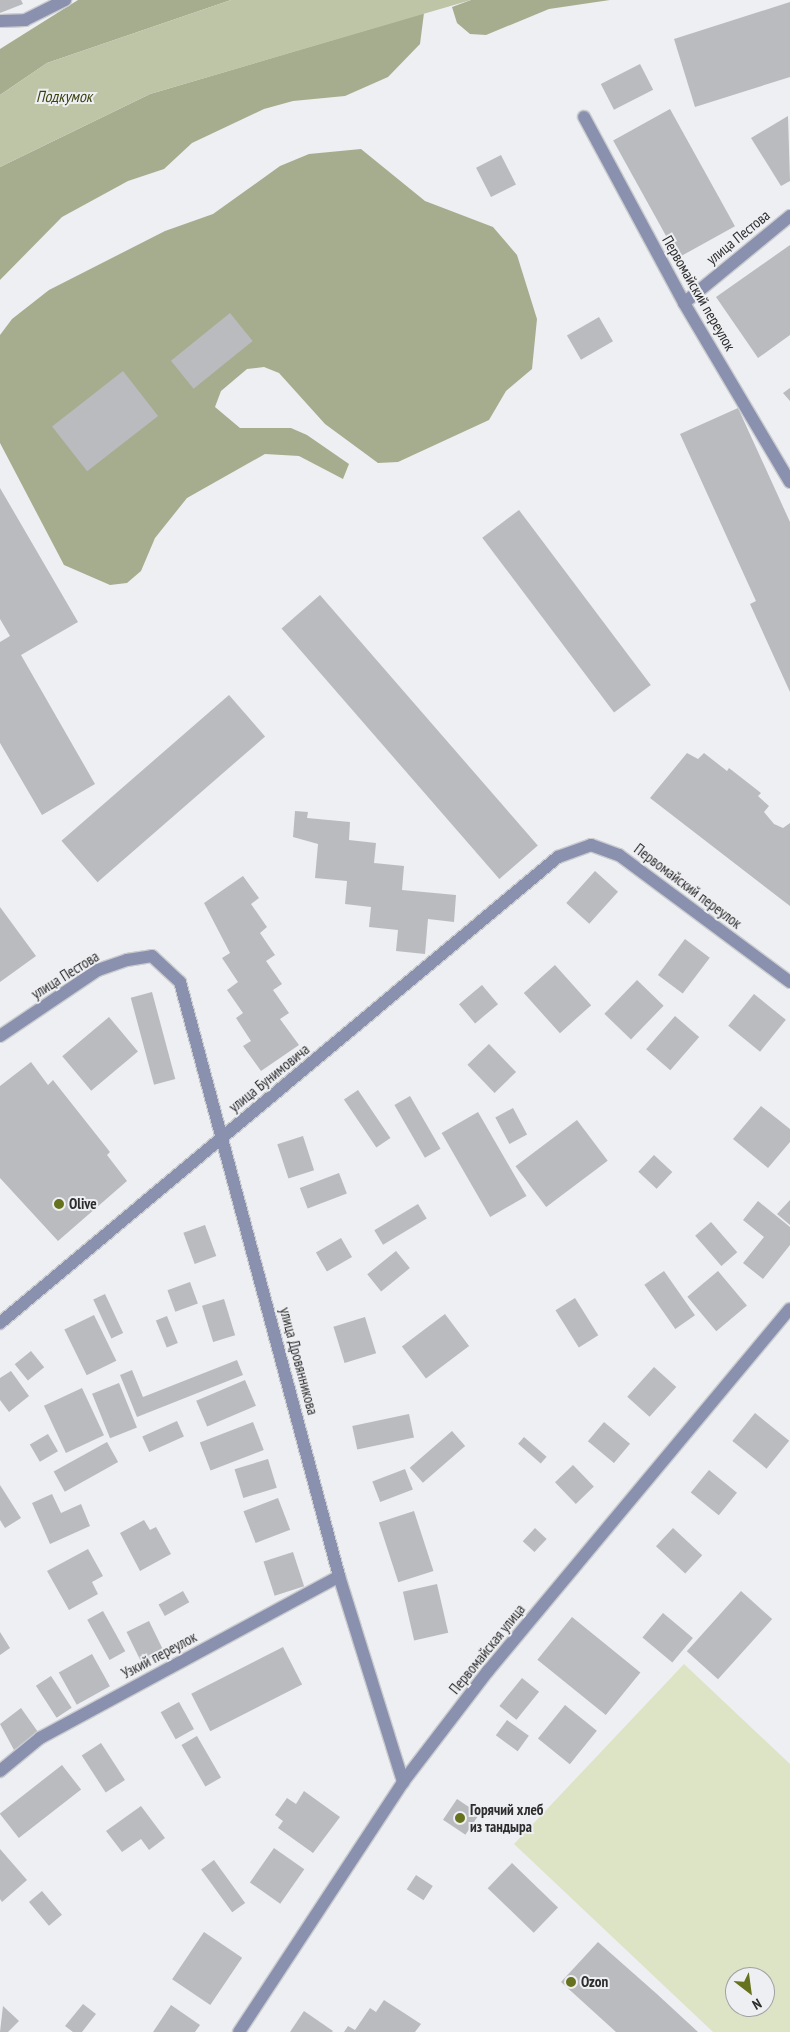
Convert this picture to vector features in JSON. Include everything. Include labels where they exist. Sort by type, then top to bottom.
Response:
[{"type":"street","points":[[0,21],[25,20],[65,0]]},
{"type":"street","name":"Первомайский переулок","points":[[584,117],[684,303],[790,482]]},
{"type":"street","name":"улица Пестова","points":[[684,303],[790,216]]},
{"type":"street","name":"Первомайский переулок","points":[[558,857],[591,845],[619,855],[790,982]]},
{"type":"street","name":"улица Бунимовича","points":[[0,1323],[558,857]]},
{"type":"street","name":"улица Пестова","points":[[0,1036],[98,970],[152,956]]},
{"type":"street","name":"улица Дровянникова","points":[[152,956],[180,982],[223,1136],[339,1576],[403,1782]]},
{"type":"street","name":"Первомайская улица","points":[[239,2032],[403,1782],[488,1671],[790,1309]]},
{"type":"street","name":"Узкий переулок","points":[[0,1771],[40,1738],[339,1576]]},
{"type":"shaded area","points":[[78,0],[231,0],[47,63],[0,95],[0,49]]},
{"type":"shaded area","points":[[471,0],[610,0],[549,9],[486,35],[470,34],[457,23],[452,7]]},
{"type":"shaded area","points":[[424,13],[420,44],[388,77],[345,96],[293,101],[264,109],[192,143],[164,169],[128,181],[62,217],[0,280],[0,167],[150,94]]},
{"type":"shaded area","points":[[361,149],[425,201],[493,227],[517,255],[537,319],[532,369],[506,391],[489,420],[398,462],[378,463],[325,424],[279,373],[264,367],[247,369],[221,391],[215,407],[240,428],[291,428],[307,435],[349,464],[343,479],[299,456],[265,454],[187,498],[155,538],[141,571],[127,583],[110,585],[64,565],[0,443],[0,335],[12,319],[49,290],[165,231],[213,214],[280,166],[309,154]]},
{"type":"shaded area","points":[[684,1664],[790,1764],[790,2032],[713,2032],[514,1844]]},
{"type":"water","name":"Подкумок","points":[[231,0],[471,0],[150,94],[0,167],[0,95],[47,63]]},
{"type":"building","points":[[0,0],[21,0],[23,4],[0,13]]},
{"type":"building","points":[[790,2],[790,77],[695,107],[674,39]]},
{"type":"building","points":[[640,64],[653,90],[614,110],[601,84]]},
{"type":"building","points":[[670,109],[735,226],[678,258],[613,141]]},
{"type":"building","points":[[788,116],[790,181],[781,186],[751,138]]},
{"type":"building","points":[[501,155],[516,184],[491,197],[476,168]]},
{"type":"building","points":[[790,245],[790,335],[758,358],[716,297]]},
{"type":"building","points":[[230,313],[253,341],[194,389],[171,361]]},
{"type":"building","points":[[599,317],[613,341],[581,360],[567,336]]},
{"type":"building","points":[[123,371],[158,416],[87,471],[52,426]]},
{"type":"building","points":[[790,388],[790,401],[783,393]]},
{"type":"building","points":[[738,408],[790,522],[790,692],[750,604],[756,601],[680,434]]},
{"type":"building","points":[[0,488],[78,622],[21,655],[95,784],[42,815],[0,743],[0,642],[10,636],[0,619]]},
{"type":"building","points":[[519,510],[651,685],[614,713],[482,538]]},
{"type":"building","points":[[320,595],[538,846],[499,879],[282,628]]},
{"type":"building","points":[[229,695],[265,737],[98,882],[61,841]]},
{"type":"building","points":[[687,753],[698,759],[704,753],[727,771],[729,768],[761,793],[758,796],[769,806],[764,812],[774,824],[783,828],[790,823],[790,906],[650,798]]},
{"type":"building","points":[[295,811],[308,812],[307,818],[350,822],[349,840],[376,843],[374,863],[404,866],[402,890],[456,895],[454,922],[428,919],[425,954],[396,951],[398,930],[369,927],[371,907],[345,904],[347,881],[315,878],[318,844],[293,837]]},
{"type":"building","points":[[595,871],[618,892],[589,924],[566,903]]},
{"type":"building","points":[[243,876],[259,898],[251,904],[267,927],[260,933],[275,955],[266,961],[282,984],[273,990],[289,1013],[280,1019],[299,1045],[261,1071],[243,1046],[251,1041],[236,1018],[243,1013],[227,990],[238,982],[222,958],[230,953],[204,903]]},
{"type":"building","points":[[0,907],[36,956],[0,982]]},
{"type":"building","points":[[685,939],[710,958],[683,994],[658,975]]},
{"type":"building","points":[[555,965],[591,1005],[560,1033],[524,993]]},
{"type":"building","points":[[637,980],[664,1006],[631,1040],[604,1014]]},
{"type":"building","points":[[482,985],[498,1004],[475,1023],[459,1004]]},
{"type":"building","points":[[152,992],[175,1079],[154,1085],[131,998]]},
{"type":"building","points":[[754,994],[786,1020],[760,1052],[728,1026]]},
{"type":"building","points":[[675,1016],[699,1037],[670,1070],[646,1049]]},
{"type":"building","points":[[109,1017],[138,1051],[91,1091],[62,1056]]},
{"type":"building","points":[[489,1044],[516,1072],[495,1093],[467,1065]]},
{"type":"building","points":[[31,1062],[48,1085],[53,1080],[110,1152],[107,1155],[127,1181],[58,1241],[0,1178],[0,1086]]},
{"type":"building","points":[[358,1090],[390,1138],[376,1148],[344,1100]]},
{"type":"building","points":[[410,1096],[440,1149],[425,1158],[394,1105]]},
{"type":"building","points":[[761,1106],[790,1129],[790,1142],[768,1168],[733,1139]]},
{"type":"building","points":[[513,1108],[527,1134],[509,1144],[495,1117]]},
{"type":"building","points":[[478,1112],[526,1196],[490,1217],[442,1133]]},
{"type":"building","points":[[577,1120],[608,1161],[546,1207],[516,1166]]},
{"type":"building","points":[[303,1136],[314,1170],[288,1179],[277,1144]]},
{"type":"building","points":[[654,1155],[672,1172],[657,1189],[638,1172]]},
{"type":"building","points":[[339,1173],[347,1194],[308,1209],[300,1188]]},
{"type":"building","points":[[790,1200],[790,1225],[777,1214]]},
{"type":"building","points":[[758,1201],[790,1227],[790,1245],[763,1279],[743,1263],[764,1237],[743,1220]]},
{"type":"building","points":[[418,1204],[427,1219],[383,1245],[374,1230]]},
{"type":"building","points":[[711,1222],[737,1252],[721,1266],[695,1236]]},
{"type":"building","points":[[205,1225],[216,1256],[195,1264],[183,1233]]},
{"type":"building","points":[[341,1238],[352,1257],[327,1272],[316,1252]]},
{"type":"building","points":[[396,1251],[410,1268],[381,1291],[367,1274]]},
{"type":"building","points":[[664,1271],[695,1315],[675,1329],[644,1285]]},
{"type":"building","points":[[718,1271],[747,1305],[716,1331],[687,1297]]},
{"type":"building","points":[[190,1282],[198,1304],[175,1312],[167,1290]]},
{"type":"building","points":[[105,1294],[123,1333],[111,1338],[93,1299]]},
{"type":"building","points":[[575,1298],[598,1335],[579,1348],[555,1310]]},
{"type":"building","points":[[224,1299],[235,1335],[213,1342],[202,1306]]},
{"type":"building","points":[[445,1314],[469,1346],[426,1378],[402,1346]]},
{"type":"building","points":[[94,1315],[116,1361],[87,1375],[64,1329]]},
{"type":"building","points":[[167,1316],[178,1343],[167,1347],[156,1320]]},
{"type":"building","points":[[365,1317],[376,1353],[345,1363],[333,1327]]},
{"type":"building","points":[[31,1351],[44,1367],[28,1381],[15,1364]]},
{"type":"building","points":[[237,1360],[243,1375],[137,1417],[120,1375],[132,1370],[143,1397]]},
{"type":"building","points":[[654,1367],[676,1387],[650,1417],[627,1397]]},
{"type":"building","points":[[11,1371],[29,1396],[9,1412],[0,1400],[0,1378]]},
{"type":"building","points":[[245,1380],[256,1406],[207,1426],[196,1401]]},
{"type":"building","points":[[119,1383],[137,1428],[110,1438],[92,1394]]},
{"type":"building","points":[[82,1388],[104,1435],[66,1453],[44,1406]]},
{"type":"building","points":[[755,1413],[789,1441],[767,1469],[732,1441]]},
{"type":"building","points":[[409,1414],[414,1437],[357,1450],[352,1426]]},
{"type":"building","points":[[177,1421],[184,1437],[149,1452],[142,1436]]},
{"type":"building","points":[[253,1422],[264,1450],[211,1470],[200,1442]]},
{"type":"building","points":[[604,1422],[630,1444],[614,1463],[588,1441]]},
{"type":"building","points":[[452,1431],[465,1446],[423,1483],[410,1468]]},
{"type":"building","points":[[48,1434],[58,1451],[40,1462],[30,1444]]},
{"type":"building","points":[[524,1437],[547,1457],[541,1463],[518,1444]]},
{"type":"building","points":[[107,1442],[118,1462],[65,1492],[54,1472]]},
{"type":"building","points":[[268,1459],[277,1488],[243,1498],[235,1469]]},
{"type":"building","points":[[573,1465],[594,1487],[576,1504],[555,1482]]},
{"type":"building","points":[[405,1469],[413,1490],[380,1502],[372,1482]]},
{"type":"building","points":[[709,1470],[737,1493],[719,1515],[691,1493]]},
{"type":"building","points":[[0,1485],[21,1518],[5,1528],[0,1520]]},
{"type":"building","points":[[52,1494],[61,1513],[81,1504],[90,1526],[50,1544],[32,1503]]},
{"type":"building","points":[[278,1498],[290,1530],[256,1543],[243,1511]]},
{"type":"building","points":[[414,1511],[433,1571],[398,1582],[379,1522]]},
{"type":"building","points":[[144,1520],[150,1530],[156,1527],[171,1554],[140,1571],[120,1533]]},
{"type":"building","points":[[535,1528],[547,1539],[534,1552],[523,1541]]},
{"type":"building","points":[[673,1528],[702,1555],[685,1574],[656,1546]]},
{"type":"building","points":[[88,1549],[103,1576],[92,1582],[98,1594],[69,1610],[47,1571]]},
{"type":"building","points":[[293,1552],[304,1586],[275,1596],[264,1562]]},
{"type":"building","points":[[437,1584],[448,1633],[414,1641],[403,1592]]},
{"type":"building","points":[[183,1591],[189,1602],[165,1616],[159,1605]]},
{"type":"building","points":[[741,1591],[772,1619],[718,1679],[687,1651]]},
{"type":"building","points":[[103,1611],[125,1651],[110,1660],[87,1620]]},
{"type":"building","points":[[663,1613],[693,1638],[672,1663],[642,1638]]},
{"type":"building","points":[[572,1617],[640,1672],[606,1715],[537,1660]]},
{"type":"building","points":[[149,1621],[164,1652],[141,1663],[127,1632]]},
{"type":"building","points":[[0,1632],[10,1648],[0,1655]]},
{"type":"building","points":[[283,1647],[302,1684],[210,1731],[191,1694]]},
{"type":"building","points":[[92,1654],[110,1686],[77,1705],[59,1672]]},
{"type":"building","points":[[51,1676],[72,1708],[57,1718],[36,1686]]},
{"type":"building","points":[[522,1678],[539,1692],[516,1720],[499,1706]]},
{"type":"building","points":[[179,1702],[194,1729],[176,1739],[161,1712]]},
{"type":"building","points":[[565,1705],[597,1731],[570,1764],[538,1738]]},
{"type":"building","points":[[21,1708],[38,1732],[14,1750],[0,1724]]},
{"type":"building","points":[[507,1720],[529,1736],[518,1751],[496,1735]]},
{"type":"building","points":[[197,1736],[221,1778],[205,1787],[181,1745]]},
{"type":"building","points":[[101,1743],[125,1780],[106,1792],[82,1756]]},
{"type":"building","points":[[62,1765],[81,1789],[19,1838],[0,1813]]},
{"type":"building","points":[[304,1791],[340,1817],[313,1853],[278,1828],[283,1821],[275,1815],[287,1798],[296,1804]]},
{"type":"building","points":[[457,1799],[479,1814],[465,1835],[443,1820]]},
{"type":"building","points":[[141,1806],[165,1838],[149,1850],[141,1839],[122,1852],[106,1831]]},
{"type":"building","points":[[274,1848],[304,1869],[280,1904],[250,1882]]},
{"type":"building","points":[[0,1849],[27,1880],[2,1902],[0,1899]]},
{"type":"building","points":[[214,1860],[245,1903],[232,1912],[201,1869]]},
{"type":"building","points":[[512,1863],[558,1907],[534,1933],[488,1888]]},
{"type":"building","points":[[416,1875],[433,1886],[424,1900],[407,1889]]},
{"type":"building","points":[[42,1891],[62,1915],[49,1926],[29,1902]]},
{"type":"building","points":[[204,1932],[242,1958],[210,2005],[172,1979]]},
{"type":"building","points":[[598,1942],[698,2032],[616,2032],[561,1982]]},
{"type":"building","points":[[384,2000],[421,2024],[415,2032],[344,2032],[348,2026],[355,2030],[370,2008],[376,2012]]},
{"type":"building","points":[[83,2004],[96,2014],[82,2032],[73,2032],[65,2026]]},
{"type":"building","points":[[171,2005],[200,2025],[195,2032],[153,2032]]},
{"type":"building","points":[[3,2006],[19,2021],[8,2032],[0,2032]]},
{"type":"building","points":[[304,2011],[333,2031],[290,2032]]},
{"type":"place","name":"Olive","points":[[59,1204]]},
{"type":"place","name":"Горячий хлеб из тандыра","points":[[460,1818]]},
{"type":"place","name":"Ozon","points":[[571,1982]]}]
